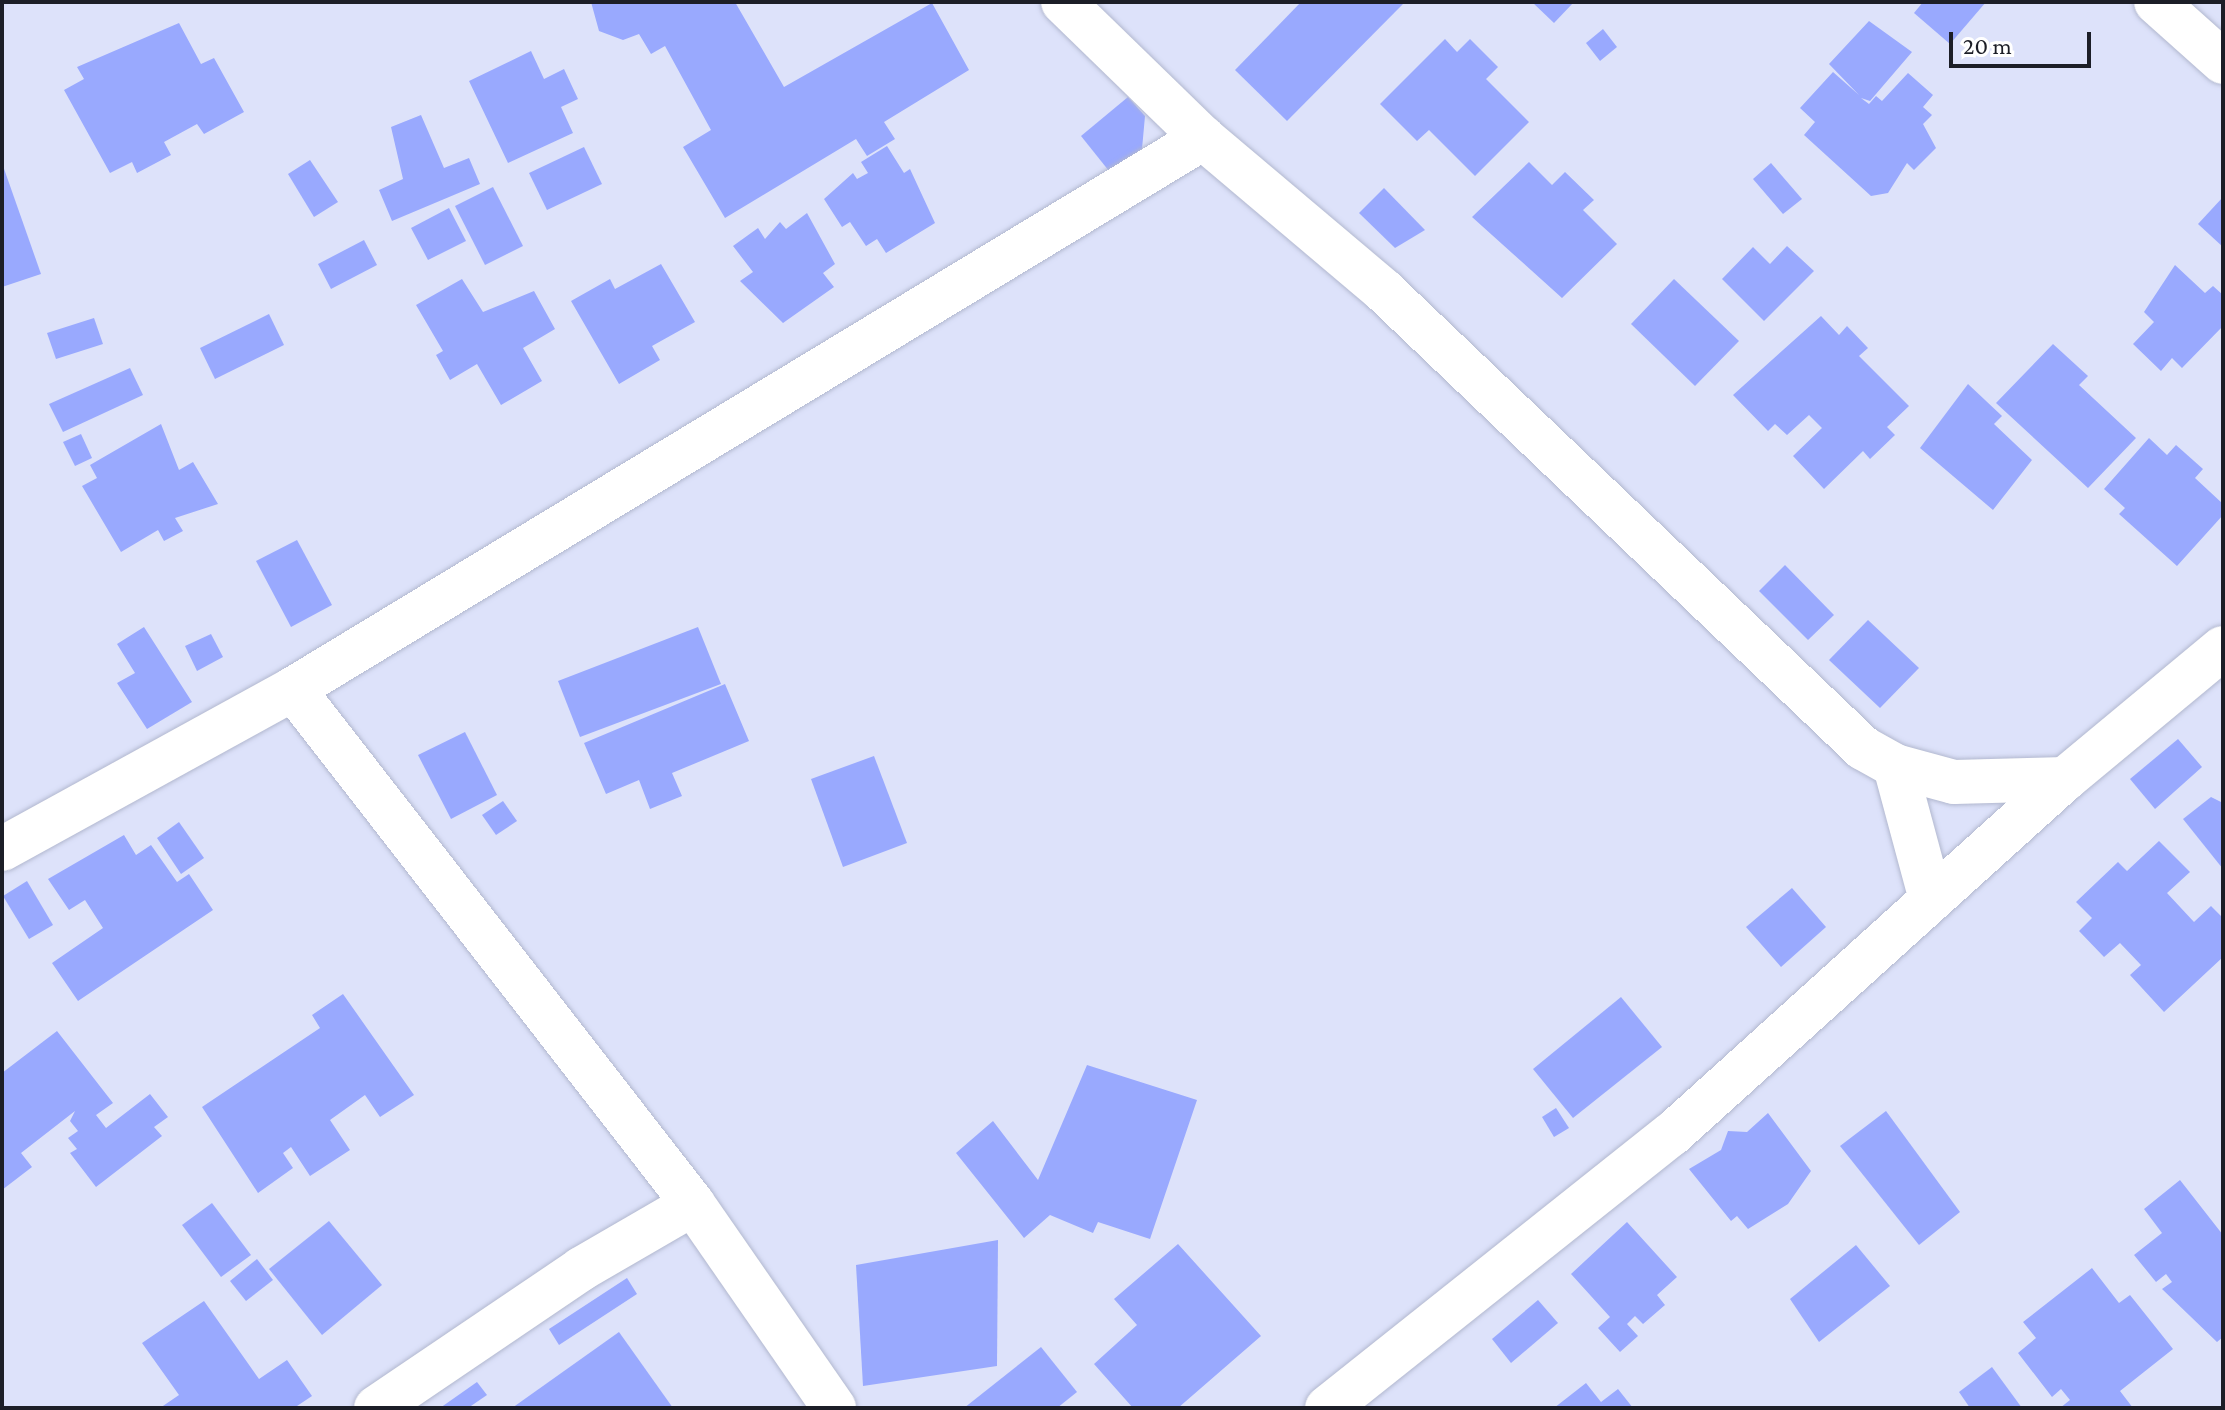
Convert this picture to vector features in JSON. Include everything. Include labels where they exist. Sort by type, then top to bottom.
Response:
[{"type":"street","points":[[1063,2],[1203,138],[1384,291],[1838,726],[1895,766],[1954,782],[2065,779]]},
{"type":"street","points":[[2156,2],[2223,62]]},
{"type":"street","points":[[2,849],[293,689],[1203,138]]},
{"type":"street","points":[[1327,1408],[1672,1134],[2065,779],[2223,648]]},
{"type":"street","points":[[293,689],[693,1204],[834,1408]]},
{"type":"street","points":[[1895,766],[1931,899]]},
{"type":"street","points":[[376,1408],[581,1269],[693,1204]]},
{"type":"building","points":[[591,2],[735,2],[784,87],[932,3],[969,70],[884,122],[895,139],[867,156],[856,139],[725,218],[683,147],[711,130],[665,46],[651,54],[639,34],[623,40],[599,31]]},
{"type":"building","points":[[1301,2],[1405,2],[1287,121],[1235,70]]},
{"type":"building","points":[[1532,2],[1574,2],[1554,23]]},
{"type":"building","points":[[1923,2],[1986,2],[1950,44],[1914,13]]},
{"type":"building","points":[[1869,21],[1912,52],[1870,101],[1861,98],[1869,104],[1876,96],[1882,101],[1908,73],[1933,95],[1923,107],[1932,115],[1923,124],[1936,148],[1914,170],[1907,163],[1888,193],[1871,196],[1804,135],[1815,122],[1800,108],[1833,72],[1859,95],[1829,64]]},
{"type":"building","points":[[179,23],[201,64],[214,58],[244,112],[204,134],[197,124],[164,142],[171,155],[137,173],[132,162],[110,173],[64,90],[84,79],[77,67]]},
{"type":"building","points":[[1603,29],[1617,47],[1600,61],[1586,43]]},
{"type":"building","points":[[1445,39],[1457,52],[1470,39],[1498,67],[1486,79],[1529,122],[1475,176],[1429,130],[1417,141],[1380,104]]},
{"type":"building","points":[[531,51],[544,79],[564,69],[578,99],[561,107],[573,133],[508,163],[469,81]]},
{"type":"building","points":[[1128,97],[1145,116],[1142,149],[1109,171],[1081,136]]},
{"type":"building","points":[[421,115],[444,168],[469,158],[480,184],[392,221],[379,190],[403,179],[391,127]]},
{"type":"building","points":[[887,146],[904,173],[910,169],[935,223],[886,253],[877,239],[866,246],[850,222],[842,227],[824,199],[853,173],[857,179],[868,173],[861,162]]},
{"type":"building","points":[[584,147],[602,184],[547,210],[529,173]]},
{"type":"building","points":[[310,160],[338,202],[314,217],[288,174]]},
{"type":"building","points":[[1529,162],[1552,185],[1565,172],[1594,200],[1583,210],[1617,244],[1562,298],[1472,217]]},
{"type":"building","points":[[2,163],[41,274],[2,287]]},
{"type":"building","points":[[1771,163],[1802,199],[1783,214],[1753,179]]},
{"type":"building","points":[[493,187],[523,246],[485,265],[455,206]]},
{"type":"building","points":[[1384,188],[1425,230],[1395,248],[1359,213]]},
{"type":"building","points":[[2223,197],[2223,247],[2198,224]]},
{"type":"building","points":[[449,208],[466,241],[428,260],[411,228]]},
{"type":"building","points":[[807,213],[835,264],[823,273],[834,287],[783,323],[740,281],[753,272],[733,246],[758,228],[765,239],[780,222],[786,229]]},
{"type":"building","points":[[364,240],[377,265],[331,289],[318,264]]},
{"type":"building","points":[[1787,246],[1814,271],[1764,321],[1722,279],[1753,247],[1770,264]]},
{"type":"building","points":[[661,264],[695,322],[652,346],[660,360],[619,384],[571,301],[610,279],[615,289]]},
{"type":"building","points":[[2175,265],[2205,293],[2213,286],[2223,295],[2223,326],[2182,368],[2172,358],[2161,371],[2133,344],[2154,322],[2144,312]]},
{"type":"building","points":[[462,279],[483,312],[534,291],[555,329],[523,348],[542,381],[501,405],[477,364],[450,380],[436,355],[443,351],[416,305]]},
{"type":"building","points":[[1674,279],[1739,341],[1695,386],[1631,324]]},
{"type":"building","points":[[269,314],[284,345],[215,379],[200,348]]},
{"type":"building","points":[[1821,316],[1839,335],[1847,326],[1868,348],[1859,356],[1909,406],[1887,427],[1895,435],[1870,459],[1863,451],[1824,489],[1793,456],[1822,428],[1809,415],[1787,435],[1775,424],[1768,431],[1733,395]]},
{"type":"building","points":[[94,318],[103,344],[56,359],[47,333]]},
{"type":"building","points":[[2053,344],[2088,376],[2079,385],[2136,438],[2088,488],[1996,403]]},
{"type":"building","points":[[130,368],[143,395],[63,432],[49,404]]},
{"type":"building","points":[[1968,384],[2002,416],[1994,424],[2032,460],[1993,510],[1920,448]]},
{"type":"building","points":[[161,424],[179,470],[193,462],[218,504],[175,518],[183,531],[164,541],[158,530],[121,552],[82,486],[97,478],[90,465]]},
{"type":"building","points":[[81,434],[92,458],[75,466],[63,442]]},
{"type":"building","points":[[2149,438],[2167,455],[2176,445],[2203,469],[2195,478],[2223,504],[2223,515],[2177,566],[2119,514],[2125,508],[2104,489]]},
{"type":"building","points":[[297,540],[332,605],[291,627],[256,561]]},
{"type":"building","points":[[1785,565],[1834,615],[1808,640],[1759,591]]},
{"type":"building","points":[[1868,620],[1919,668],[1880,708],[1829,660]]},
{"type":"building","points":[[144,627],[192,702],[147,729],[117,683],[135,673],[117,644]]},
{"type":"building","points":[[698,627],[721,684],[580,737],[558,681]]},
{"type":"building","points":[[211,634],[223,657],[197,671],[185,646]]},
{"type":"building","points":[[725,684],[749,741],[672,773],[682,796],[650,809],[639,780],[606,794],[584,743]]},
{"type":"building","points":[[465,732],[497,795],[451,819],[418,755]]},
{"type":"building","points":[[2178,739],[2202,767],[2155,809],[2130,779]]},
{"type":"building","points":[[874,756],[907,843],[843,867],[811,779]]},
{"type":"building","points":[[2211,797],[2223,803],[2223,869],[2183,819]]},
{"type":"building","points":[[503,801],[517,821],[496,835],[482,815]]},
{"type":"building","points":[[179,822],[204,858],[181,874],[157,838]]},
{"type":"building","points":[[124,835],[136,855],[151,845],[177,882],[189,874],[213,910],[78,1001],[52,963],[103,928],[85,900],[69,910],[48,879]]},
{"type":"building","points":[[2159,841],[2190,872],[2167,893],[2194,922],[2211,906],[2223,918],[2223,957],[2164,1012],[2130,975],[2141,965],[2120,943],[2104,957],[2079,931],[2092,918],[2076,902],[2118,862],[2127,871]]},
{"type":"building","points":[[27,881],[53,925],[29,939],[3,896]]},
{"type":"building","points":[[1792,888],[1826,927],[1781,967],[1746,927]]},
{"type":"building","points":[[343,994],[414,1095],[380,1117],[365,1095],[330,1120],[350,1150],[310,1176],[291,1147],[283,1153],[293,1168],[258,1193],[202,1107],[320,1028],[312,1015]]},
{"type":"building","points":[[1621,997],[1662,1047],[1573,1118],[1533,1069]]},
{"type":"building","points":[[57,1031],[113,1103],[96,1115],[106,1128],[150,1094],[168,1117],[154,1127],[162,1136],[96,1187],[70,1153],[77,1149],[68,1138],[78,1131],[70,1121],[75,1111],[21,1153],[32,1167],[2,1190],[2,1073]]},
{"type":"building","points":[[1087,1065],[1197,1100],[1150,1239],[1098,1222],[1093,1233],[1050,1215],[1024,1238],[956,1153],[993,1121],[1038,1180]]},
{"type":"building","points":[[1556,1108],[1569,1128],[1554,1137],[1542,1117]]},
{"type":"building","points":[[1886,1111],[1960,1212],[1919,1245],[1840,1146]]},
{"type":"building","points":[[1768,1113],[1811,1171],[1788,1204],[1748,1229],[1737,1216],[1731,1221],[1689,1169],[1721,1150],[1728,1131],[1747,1132]]},
{"type":"building","points":[[2180,1180],[2223,1235],[2223,1337],[2217,1342],[2162,1289],[2172,1282],[2166,1274],[2156,1282],[2134,1255],[2162,1233],[2144,1209]]},
{"type":"building","points":[[212,1203],[251,1255],[221,1277],[182,1225]]},
{"type":"building","points":[[329,1221],[382,1285],[322,1335],[269,1269]]},
{"type":"building","points":[[1627,1222],[1677,1277],[1657,1295],[1665,1305],[1643,1324],[1635,1316],[1627,1324],[1638,1336],[1620,1352],[1598,1328],[1610,1317],[1571,1274]]},
{"type":"building","points":[[998,1240],[997,1366],[863,1386],[856,1265]]},
{"type":"building","points":[[1178,1244],[1261,1336],[1178,1408],[1133,1408],[1094,1364],[1137,1325],[1114,1299]]},
{"type":"building","points":[[1856,1245],[1890,1286],[1819,1342],[1790,1299]]},
{"type":"building","points":[[257,1259],[273,1280],[246,1301],[230,1281]]},
{"type":"building","points":[[2092,1268],[2119,1303],[2130,1295],[2173,1349],[2120,1391],[2133,1408],[2060,1408],[2070,1400],[2061,1389],[2052,1397],[2018,1353],[2036,1338],[2023,1322]]},
{"type":"building","points":[[627,1278],[637,1294],[559,1345],[549,1329]]},
{"type":"building","points":[[1538,1300],[1558,1323],[1511,1363],[1492,1339]]},
{"type":"building","points":[[204,1301],[259,1379],[287,1360],[312,1396],[294,1408],[160,1408],[179,1395],[142,1343]]},
{"type":"building","points":[[619,1332],[673,1408],[512,1408]]},
{"type":"building","points":[[1041,1347],[1077,1392],[1057,1408],[964,1408]]},
{"type":"building","points":[[1992,1367],[2022,1408],[1970,1408],[1959,1392]]},
{"type":"building","points":[[477,1382],[487,1395],[468,1408],[440,1408]]},
{"type":"building","points":[[1586,1383],[1601,1402],[1618,1389],[1633,1408],[1554,1408]]}]
